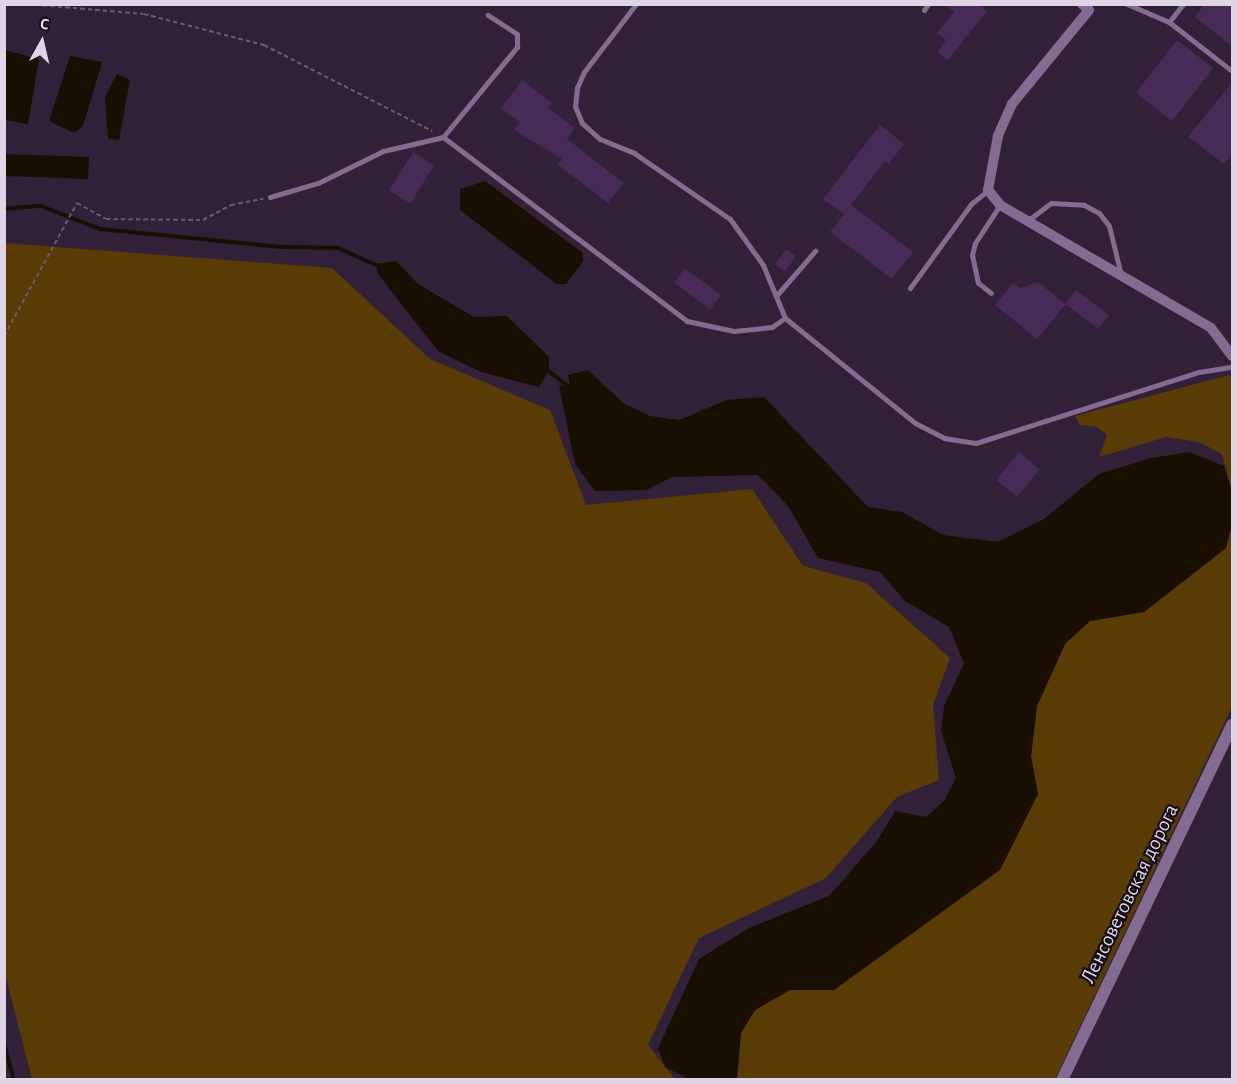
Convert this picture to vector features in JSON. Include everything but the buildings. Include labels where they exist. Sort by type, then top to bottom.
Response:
[{"type":"street","points":[[1089,6],[1012,104],[998,136],[988,190],[1000,205],[1210,328],[1233,356]]},
{"type":"street","name":"Ленсоветовская дорога","points":[[1062,1080],[1233,725]]},
{"type":"lane","points":[[636,4],[584,72],[577,88],[575,106],[582,123],[600,139],[634,153],[730,219],[749,241],[785,318],[915,423],[944,438],[976,443],[1199,372],[1233,367]]},
{"type":"lane","points":[[1127,4],[1169,22],[1233,71]]},
{"type":"lane","points":[[1169,22],[1183,4]]},
{"type":"lane","points":[[270,197],[318,183],[383,151],[443,138],[517,47],[517,34],[488,15]]},
{"type":"lane","points":[[443,138],[687,321],[734,331],[772,327],[785,318]]},
{"type":"lane","points":[[910,288],[971,204],[988,190]]},
{"type":"lane","points":[[1027,221],[1051,203],[1084,205],[1099,213],[1109,226],[1122,276]]},
{"type":"lane","points":[[991,293],[978,283],[972,255],[975,243],[1000,205]]},
{"type":"lane","points":[[776,296],[814,251]]},
{"type":"path","points":[[28,4],[144,14],[264,45],[368,95],[443,138]]},
{"type":"path","points":[[4,336],[77,203],[106,219],[203,220],[231,206],[270,197]]},
{"type":"shaded area","points":[[4,50],[39,59],[28,124],[5,120]]},
{"type":"shaded area","points":[[70,56],[102,62],[83,126],[74,133],[49,121]]},
{"type":"shaded area","points":[[117,74],[130,80],[119,140],[108,139],[105,97]]},
{"type":"shaded area","points":[[5,154],[89,157],[88,179],[4,176]]},
{"type":"shaded area","points":[[485,181],[583,253],[583,261],[566,284],[557,284],[460,210],[460,189]]},
{"type":"shaded area","points":[[4,243],[332,268],[430,359],[550,410],[586,505],[752,489],[803,566],[866,583],[950,658],[933,705],[939,780],[897,797],[826,878],[699,938],[648,1045],[675,1079],[32,1079],[4,970]]},
{"type":"shaded area","points":[[396,261],[418,284],[474,317],[507,316],[549,357],[549,370],[539,387],[481,372],[438,351],[378,274],[375,264]]},
{"type":"shaded area","points":[[588,370],[623,403],[650,416],[679,420],[727,400],[764,397],[868,507],[902,512],[943,535],[998,542],[1044,519],[1099,474],[1151,458],[1190,452],[1224,466],[1232,492],[1232,524],[1226,548],[1144,612],[1090,621],[1065,644],[1037,706],[1031,756],[1038,794],[1000,870],[834,990],[790,990],[755,1010],[741,1033],[737,1079],[689,1079],[665,1067],[658,1048],[699,959],[749,928],[829,896],[877,841],[895,811],[926,817],[944,801],[956,778],[941,731],[944,706],[964,663],[949,627],[905,601],[880,572],[818,558],[789,507],[758,475],[672,477],[647,490],[595,491],[575,464],[559,385],[570,388],[568,375]]},
{"type":"shaded area","points":[[1229,375],[1232,378],[1232,492],[1222,454],[1199,442],[1166,437],[1099,457],[1107,435],[1097,427],[1080,425],[1075,416]]},
{"type":"shaded area","points":[[1232,524],[1232,707],[1055,1079],[737,1080],[741,1033],[755,1010],[790,990],[834,990],[1038,794],[1031,756],[1037,706],[1065,643],[1090,621],[1144,612],[1226,548]]},
{"type":"waterway","points":[[4,209],[41,206],[100,229],[281,247],[338,248],[378,266]]},
{"type":"waterway","points":[[546,369],[573,390]]},
{"type":"waterway","points":[[4,1043],[14,1080]]}]
